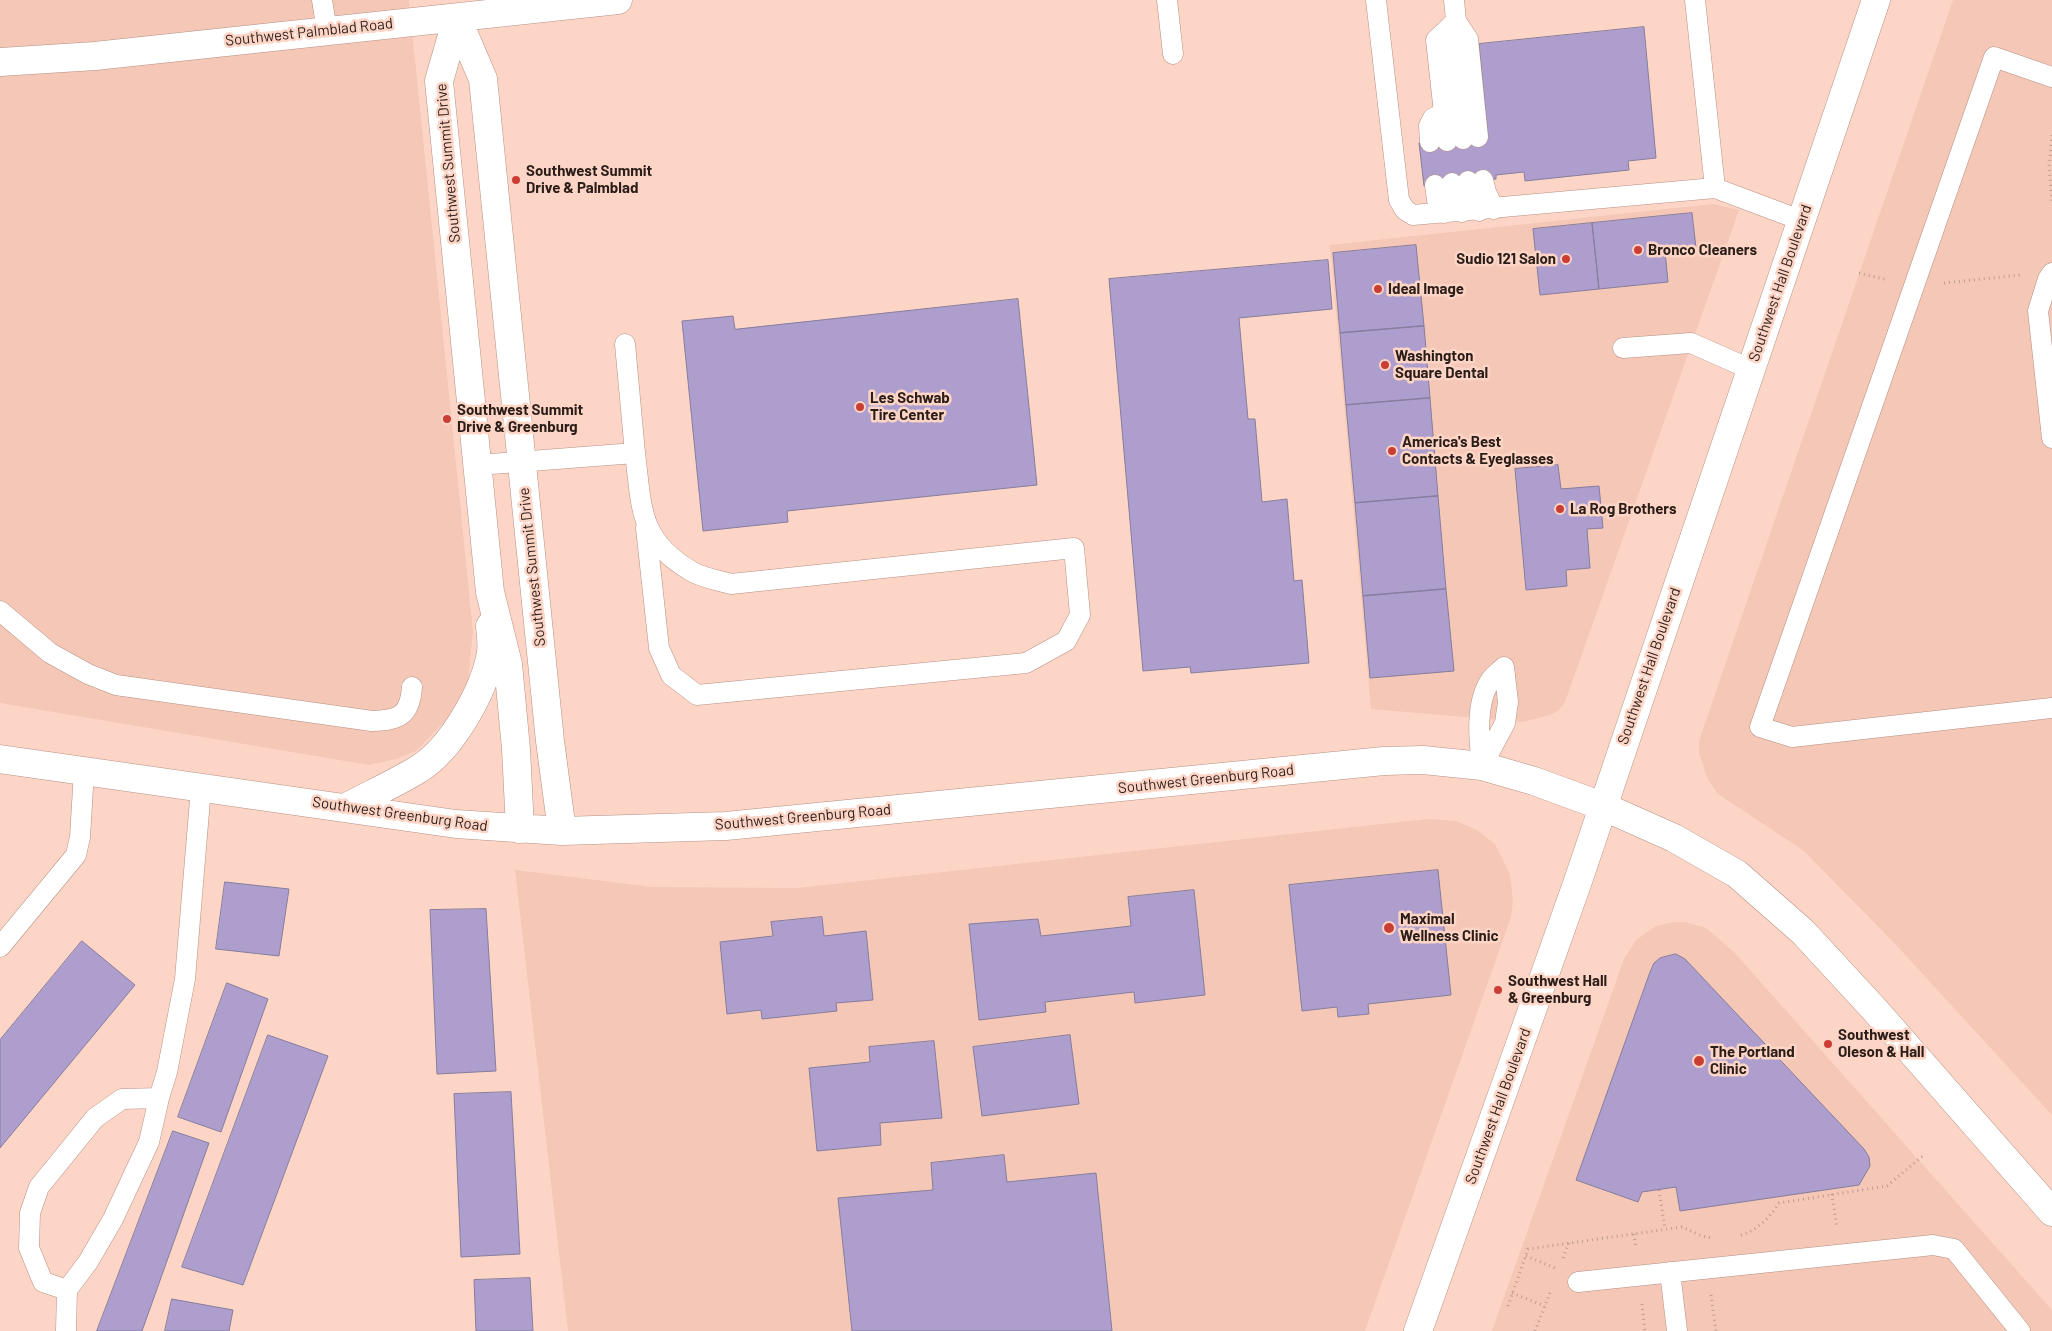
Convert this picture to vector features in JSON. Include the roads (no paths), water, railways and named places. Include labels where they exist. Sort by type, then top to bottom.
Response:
[{"type":"main road","name":"Southwest Palmblad Road","points":[[0,62],[94,56],[618,0]]},
{"type":"main road","name":"Southwest Hall Boulevard","points":[[1418,1331],[1571,900],[1876,0]]},
{"type":"main road","name":"Southwest Summit Drive","points":[[458,18],[483,79],[550,741],[562,832]]},
{"type":"main road","name":"Southwest Summit Drive","points":[[458,18],[439,81],[490,592],[508,664],[516,749],[520,829]]},
{"type":"main road","points":[[346,808],[418,770],[442,750],[463,720],[475,697],[491,652],[490,592]]},
{"type":"main road","name":"Southwest Greenburg Road","points":[[0,759],[456,824],[562,832],[726,826],[1384,761],[1423,760],[1482,766],[1534,781],[1602,806],[1674,838],[1737,874],[1802,932],[1875,1010],[2052,1212]]},
{"type":"lane","points":[[322,0],[327,31]]},
{"type":"lane","points":[[1167,0],[1173,54]]},
{"type":"lane","points":[[1376,0],[1399,200],[1405,210],[1413,215],[1715,188],[1802,221]]},
{"type":"lane","points":[[1454,0],[1456,21],[1452,38],[1454,140],[1444,114],[1436,40],[1456,21]]},
{"type":"lane","points":[[1695,0],[1715,188]]},
{"type":"lane","points":[[2052,77],[1994,57],[1760,727],[1792,737],[2052,708]]},
{"type":"lane","points":[[1460,182],[1471,196],[1470,211],[1437,200],[1460,182]]},
{"type":"lane","points":[[2052,273],[2048,279],[2038,311],[2052,438]]},
{"type":"lane","points":[[1623,348],[1691,343],[1750,369]]},
{"type":"lane","points":[[625,344],[635,453],[646,528],[659,648],[671,675],[696,695],[1026,663],[1066,641],[1080,615],[1074,548],[731,584],[692,572],[660,549],[646,528]]},
{"type":"lane","points":[[478,466],[635,453]]},
{"type":"lane","points":[[0,612],[50,653],[88,674],[116,685],[372,722],[393,720],[402,714],[410,704],[412,687]]},
{"type":"lane","points":[[0,947],[76,855],[80,837],[84,771]]},
{"type":"lane","points":[[66,1331],[67,1290],[88,1262],[113,1219],[149,1142],[159,1098],[168,1072],[185,979],[201,788]]},
{"type":"lane","points":[[67,1290],[43,1282],[30,1248],[30,1213],[39,1187],[95,1118],[122,1099],[159,1098]]},
{"type":"lane","points":[[1578,1282],[1933,1245],[1954,1249],[2020,1331]]},
{"type":"lane","points":[[1670,1272],[1677,1331]]},
{"type":"place","name":"Southwest Summit Drive & Palmblad","points":[[516,180]]},
{"type":"place","name":"Bronco Cleaners","points":[[1638,250]]},
{"type":"place","name":"Sudio 121 Salon","points":[[1566,259]]},
{"type":"place","name":"Ideal Image","points":[[1378,289]]},
{"type":"place","name":"Washington Square Dental","points":[[1385,365]]},
{"type":"place","name":"Les Schwab Tire Center","points":[[860,407]]},
{"type":"place","name":"Southwest Summit Drive & Greenburg","points":[[447,419]]},
{"type":"place","name":"America's Best Contacts & Eyeglasses","points":[[1392,451]]},
{"type":"place","name":"La Rog Brothers","points":[[1560,509]]},
{"type":"place","name":"Maximal Wellness Clinic","points":[[1389,928]]},
{"type":"place","name":"Southwest Hall & Greenburg","points":[[1498,990]]},
{"type":"place","name":"Southwest Oleson & Hall","points":[[1828,1044]]},
{"type":"place","name":"The Portland Clinic","points":[[1699,1061]]}]
